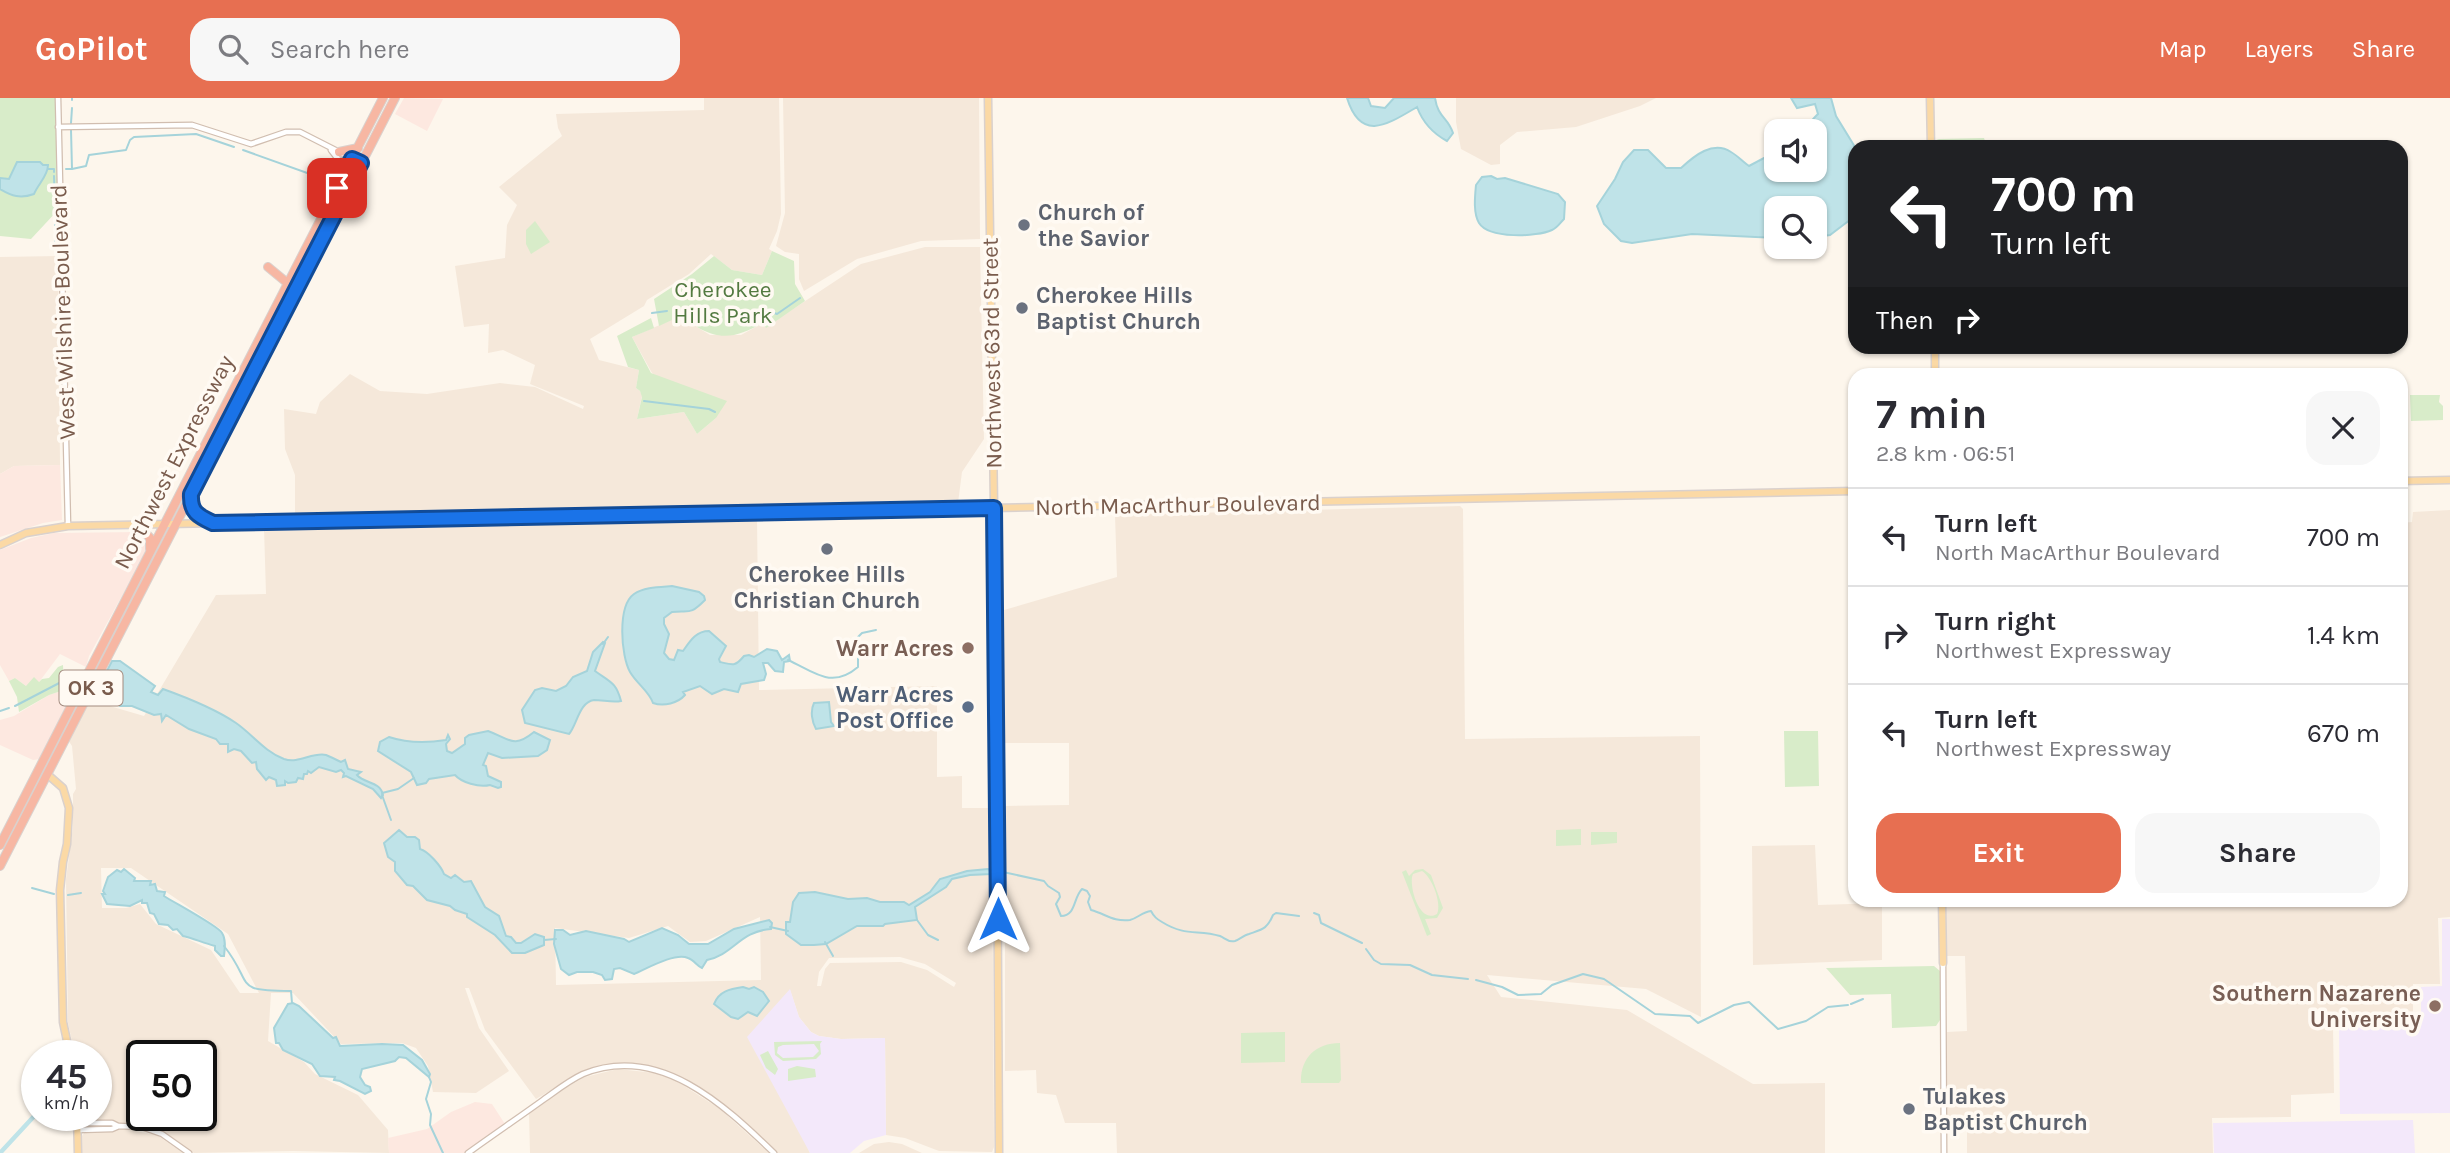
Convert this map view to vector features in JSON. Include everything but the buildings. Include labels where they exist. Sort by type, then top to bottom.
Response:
[{"type":"highway","name":"Northwest Expressway","points":[[0,866],[296,290],[355,164],[358,148],[383,98]]},
{"type":"highway","name":"Northwest Expressway","points":[[0,845],[286,286],[394,98]]},
{"type":"highway","points":[[334,150],[358,148]]},
{"type":"highway","points":[[267,269],[286,286],[296,290]]},
{"type":"highway","points":[[236,406],[234,400],[240,377]]},
{"type":"highway","points":[[225,429],[227,402]]},
{"type":"highway","points":[[191,494],[193,511],[213,523]]},
{"type":"highway","points":[[138,525],[150,538],[150,551]]},
{"type":"highway","points":[[120,610],[129,614]]},
{"type":"highway","points":[[38,769],[47,774]]},
{"type":"main road","name":"Northwest 63rd Street","points":[[988,98],[999,1153]]},
{"type":"main road","points":[[1930,98],[1931,140]]},
{"type":"main road","points":[[2408,481],[2450,480]]},
{"type":"main road","name":"North MacArthur Boulevard","points":[[0,545],[32,531],[68,526],[1848,491]]},
{"type":"main road","points":[[47,774],[63,788],[69,808],[60,890],[63,1022],[67,1040]]},
{"type":"main road","points":[[1942,907],[1943,963]]},
{"type":"main road","points":[[77,1131],[78,1153]]},
{"type":"street","name":"West Wilshire Boulevard","points":[[58,98],[68,526]]},
{"type":"street","points":[[58,127],[192,125],[251,144],[294,131],[312,136],[355,164]]},
{"type":"street","points":[[334,150],[338,159],[355,164]]},
{"type":"street","points":[[1943,963],[1944,1153]]},
{"type":"street","points":[[468,1153],[575,1079],[606,1067],[629,1066],[664,1072],[683,1081],[728,1111],[774,1153]]},
{"type":"street","points":[[112,1129],[133,1126],[153,1130],[190,1153]]},
{"type":"shaded area","points":[[404,98],[443,99],[427,131],[395,114]]},
{"type":"shaded area","points":[[704,98],[779,98],[781,214],[769,249],[772,251],[762,275],[732,270],[711,254],[689,274],[647,300],[644,306],[590,339],[599,360],[639,370],[636,388],[642,396],[637,419],[684,412],[697,434],[716,418],[652,373],[632,337],[685,314],[699,324],[697,327],[710,335],[741,335],[763,323],[766,327],[861,264],[925,247],[980,247],[984,439],[962,472],[958,503],[295,513],[295,475],[285,449],[284,409],[316,414],[320,402],[350,374],[380,391],[427,394],[500,383],[535,387],[583,409],[584,406],[530,384],[535,365],[503,350],[488,353],[489,324],[464,327],[455,266],[505,258],[507,225],[517,205],[499,187],[562,136],[556,114],[704,110]]},
{"type":"shaded area","points":[[783,98],[979,98],[980,239],[921,241],[857,259],[804,291],[799,279],[799,254],[785,252],[776,246],[785,213]]},
{"type":"shaded area","points":[[1456,98],[1656,98],[1576,127],[1517,132],[1500,145],[1500,164],[1491,165],[1461,149],[1456,122]]},
{"type":"shaded area","points":[[58,256],[60,465],[14,466],[0,474],[0,257]]},
{"type":"shaded area","points":[[60,465],[62,520],[43,523],[0,537],[0,474],[14,466]]},
{"type":"shaded area","points":[[1460,506],[1463,509],[1465,739],[1700,736],[1701,1017],[1646,989],[1487,975],[1501,997],[1627,1010],[1753,1084],[1825,1083],[1825,1153],[1117,1153],[1116,1123],[1065,1123],[1056,1095],[1037,1093],[1036,1070],[1005,1071],[1005,806],[1069,805],[1069,743],[1002,743],[1004,610],[1117,577],[1115,515]]},
{"type":"shaded area","points":[[2450,510],[2450,917],[2438,918],[2440,984],[2413,984],[2413,1016],[2389,1017],[2388,1044],[2354,1047],[2354,1027],[2333,1026],[2334,1093],[2291,1095],[2291,1117],[2212,1118],[2213,1153],[1967,1153],[1967,1123],[1947,1123],[1947,1032],[1967,1031],[1965,956],[1947,956],[1946,907],[2408,907],[2408,522],[2412,522],[2413,512]]},
{"type":"shaded area","points":[[757,518],[759,690],[937,686],[937,777],[962,776],[962,808],[992,808],[992,1152],[939,1151],[905,1138],[886,1135],[885,1038],[841,1039],[811,1032],[799,1017],[790,990],[799,1129],[810,1153],[777,1153],[705,1091],[669,1071],[645,1065],[620,1064],[594,1068],[536,1099],[485,1030],[469,988],[465,988],[479,1028],[509,1071],[476,1093],[433,1092],[428,1066],[416,1048],[402,1043],[341,1044],[293,993],[271,993],[268,1041],[304,1062],[315,1074],[358,1095],[388,1130],[389,1153],[194,1153],[160,1131],[217,1131],[217,1040],[126,1040],[126,1124],[112,1123],[112,1040],[72,1040],[68,1023],[66,879],[73,827],[73,794],[76,789],[72,746],[68,740],[89,700],[144,716],[216,595],[266,594],[264,528]],"holes":[[[101,868],[131,868],[228,934],[259,993],[240,993],[211,950],[156,924],[140,904],[126,908],[102,908]],[[760,917],[761,980],[556,985],[555,928],[629,938],[668,926],[690,942],[706,941]],[[900,957],[925,964],[956,983],[954,987],[927,970],[901,962],[830,963],[825,969],[821,986],[817,986],[819,972],[829,958]]]},
{"type":"shaded area","points":[[139,532],[148,544],[146,552],[89,656],[86,667],[60,654],[39,682],[26,686],[15,678],[9,681],[0,665],[0,550],[31,538],[54,533]]},
{"type":"shaded area","points":[[67,689],[73,692],[40,759],[33,760],[0,745],[0,720],[14,716],[49,695]]},
{"type":"shaded area","points":[[1815,845],[1818,905],[1882,907],[1882,960],[1753,965],[1752,846]]},
{"type":"shaded area","name":"Southern Nazarene University","points":[[2442,919],[2450,919],[2450,1113],[2340,1114],[2339,1028],[2421,1025],[2421,987],[2442,986]]},
{"type":"shaded area","points":[[790,989],[799,1017],[811,1032],[841,1039],[885,1038],[886,1135],[864,1141],[850,1153],[810,1153],[747,1037]]},
{"type":"shaded area","points":[[618,1069],[655,1073],[675,1080],[720,1109],[769,1153],[530,1153],[529,1113],[585,1077]]},
{"type":"shaded area","points":[[475,1102],[492,1104],[505,1124],[464,1153],[389,1153],[388,1138],[427,1129],[451,1112]]},
{"type":"shaded area","points":[[2413,1120],[2415,1153],[2214,1153],[2213,1123]]},
{"type":"shaded area","points":[[125,1129],[157,1135],[183,1153],[82,1153],[82,1136],[85,1132]]},
{"type":"shaded area","points":[[874,1144],[902,1144],[922,1153],[859,1153]]},
{"type":"green space","points":[[0,98],[55,98],[58,210],[31,239],[0,236]]},
{"type":"green space","points":[[1984,138],[1985,140],[1936,140]]},
{"type":"green space","points":[[535,221],[550,242],[531,254],[526,244],[526,230]]},
{"type":"green space","name":"Cherokee Hills Park","points":[[772,251],[794,261],[795,284],[805,301],[766,328],[763,323],[738,334],[715,335],[697,327],[699,323],[685,314],[659,326],[654,299],[714,256],[732,270],[762,275]]},
{"type":"green space","points":[[651,318],[654,328],[632,337],[651,373],[727,401],[716,418],[697,434],[684,412],[637,419],[642,397],[636,388],[639,370],[628,367],[617,336]]},
{"type":"green space","points":[[2410,395],[2440,395],[2443,420],[2411,421]]},
{"type":"green space","points":[[63,665],[64,690],[19,712],[17,697],[9,681],[15,678],[26,686],[34,677],[39,682],[49,678]]},
{"type":"green space","points":[[1784,731],[1818,731],[1819,786],[1785,787]]},
{"type":"green space","points":[[1581,829],[1581,845],[1556,846],[1556,830]]},
{"type":"green space","points":[[1591,832],[1617,832],[1617,843],[1591,845]]},
{"type":"green space","points":[[1423,869],[1431,875],[1443,908],[1437,918],[1425,919],[1431,934],[1427,936],[1402,872],[1406,870],[1409,876],[1415,870]],"holes":[[[1422,871],[1426,874],[1438,903],[1437,914],[1431,916],[1420,909],[1412,886],[1413,874]]]},
{"type":"green space","points":[[1934,966],[1940,971],[1940,1020],[1936,1026],[1892,1028],[1891,994],[1850,995],[1826,968]]},
{"type":"green space","points":[[1285,1032],[1285,1062],[1241,1063],[1241,1033]]},
{"type":"green space","points":[[822,1041],[821,1054],[816,1059],[783,1061],[775,1055],[774,1042]],"holes":[[[814,1044],[819,1051],[813,1057],[783,1058],[777,1053],[778,1047],[783,1045]]]},
{"type":"green space","points":[[1340,1043],[1339,1083],[1301,1083],[1303,1067],[1311,1054],[1323,1046]]},
{"type":"green space","points":[[768,1051],[778,1069],[775,1075],[766,1068],[760,1055]]},
{"type":"green space","points":[[797,1066],[815,1069],[816,1077],[788,1081],[788,1069]]},
{"type":"water","points":[[1347,98],[1368,98],[1371,106],[1385,108],[1394,98],[1435,98],[1438,110],[1453,133],[1447,141],[1437,135],[1425,123],[1417,107],[1386,123],[1368,125],[1360,121],[1353,112]]},
{"type":"water","points":[[1791,98],[1831,98],[1836,116],[1851,140],[1848,140],[1848,221],[1830,235],[1827,235],[1827,196],[1764,196],[1764,237],[1692,234],[1632,243],[1621,241],[1604,224],[1597,206],[1623,162],[1634,150],[1648,150],[1666,168],[1681,168],[1704,151],[1724,149],[1749,166],[1764,158],[1764,182],[1827,182],[1827,119],[1814,119],[1818,114],[1815,104],[1797,108]]},
{"type":"water","points":[[17,162],[40,162],[48,165],[34,194],[16,196],[0,189],[0,178],[9,179]]},
{"type":"water","points":[[1491,176],[1558,194],[1565,202],[1564,219],[1554,229],[1536,234],[1503,234],[1484,228],[1476,214],[1476,185],[1482,177]]},
{"type":"water","points":[[672,586],[699,592],[705,600],[692,610],[672,612],[664,618],[669,634],[664,653],[669,659],[674,660],[678,650],[683,651],[697,635],[709,631],[726,646],[720,662],[734,664],[744,656],[754,657],[767,649],[777,651],[782,660],[789,655],[790,661],[784,662],[783,672],[775,671],[768,663],[763,663],[766,674],[764,680],[741,684],[738,692],[724,689],[712,694],[700,686],[683,692],[685,695],[675,702],[662,705],[653,703],[627,665],[624,655],[623,620],[625,609],[634,594],[647,589]]},
{"type":"water","points":[[605,643],[595,671],[615,686],[621,701],[589,702],[582,709],[569,734],[525,723],[522,710],[535,690],[542,688],[556,691],[566,686],[573,677],[587,671],[593,652]]},
{"type":"water","points":[[112,661],[120,661],[155,686],[151,692],[158,695],[163,689],[228,718],[284,759],[326,755],[341,762],[345,760],[348,769],[361,772],[357,775],[379,787],[383,795],[381,798],[373,789],[343,777],[341,770],[336,772],[319,767],[304,774],[303,779],[298,778],[296,782],[288,783],[285,781],[285,785],[277,786],[276,780],[269,777],[266,780],[257,769],[256,762],[252,763],[241,751],[234,749],[228,752],[228,744],[220,744],[216,739],[189,729],[166,715],[162,721],[161,714],[154,715],[132,706],[120,706],[105,697],[102,701],[100,698],[93,698]]},
{"type":"water","points":[[829,702],[831,722],[834,726],[816,729],[812,716],[814,703]]},
{"type":"water","points":[[488,731],[511,741],[521,740],[534,732],[550,740],[547,750],[538,756],[502,758],[488,753],[483,765],[486,766],[488,776],[501,782],[501,787],[498,788],[471,784],[455,775],[429,779],[426,783],[417,785],[411,772],[378,751],[380,742],[389,737],[424,742],[446,740],[448,735],[450,739],[446,744],[447,751],[452,753],[465,744],[465,738],[469,735]]},
{"type":"water","points":[[399,830],[407,837],[419,840],[420,849],[434,859],[444,874],[451,878],[455,875],[464,882],[471,881],[485,907],[499,916],[506,936],[516,943],[521,943],[535,934],[544,937],[544,945],[525,953],[512,953],[495,935],[467,917],[467,914],[427,900],[413,886],[407,885],[395,871],[395,862],[388,857],[384,843]]},
{"type":"water","points":[[124,869],[135,878],[134,881],[151,881],[150,885],[155,884],[157,891],[165,892],[164,896],[219,930],[225,941],[224,956],[215,950],[215,946],[183,936],[177,929],[159,924],[154,914],[150,913],[147,903],[142,903],[142,900],[130,906],[107,904],[102,894],[105,894],[103,891],[108,877],[117,870],[121,872]]},
{"type":"water","points":[[988,869],[991,874],[952,879],[946,887],[915,907],[917,920],[883,926],[857,926],[826,944],[801,945],[786,934],[786,922],[790,922],[793,902],[799,893],[815,892],[848,899],[867,898],[880,902],[904,902],[909,905],[930,892],[940,879],[967,871]]},
{"type":"water","points":[[769,920],[772,923],[771,929],[744,938],[724,953],[707,960],[702,968],[688,958],[676,957],[634,974],[620,968],[614,969],[612,979],[605,980],[602,975],[593,972],[569,975],[561,969],[554,944],[555,930],[563,930],[570,935],[586,931],[629,942],[662,928],[678,935],[689,944],[708,944],[734,929]]},
{"type":"water","points":[[754,987],[763,992],[769,1001],[757,1016],[748,1012],[738,1019],[714,1004],[722,993]]},
{"type":"water","points":[[288,1004],[299,1006],[333,1038],[336,1037],[340,1046],[403,1045],[422,1060],[429,1077],[406,1058],[399,1057],[395,1061],[362,1069],[360,1077],[371,1091],[365,1094],[334,1080],[335,1077],[320,1076],[312,1064],[283,1050],[279,1043],[276,1043],[274,1028]]},
{"type":"waterway","points":[[71,123],[72,108]]},
{"type":"waterway","points":[[66,169],[72,169],[71,130]]},
{"type":"waterway","points":[[72,169],[86,166],[89,155],[126,150],[134,137],[196,134],[234,147]]},
{"type":"waterway","points":[[243,150],[324,179]]},
{"type":"waterway","points":[[48,169],[54,169],[54,172]]},
{"type":"waterway","points":[[54,176],[55,214]]},
{"type":"waterway","points":[[55,224],[55,245]]},
{"type":"waterway","points":[[769,311],[777,314],[800,298]]},
{"type":"waterway","points":[[652,313],[667,311]]},
{"type":"waterway","points":[[644,401],[715,412]]},
{"type":"waterway","points":[[788,660],[822,676],[831,678],[848,674],[858,667],[858,637],[862,633],[876,630]]},
{"type":"waterway","points":[[603,644],[608,637]]},
{"type":"waterway","points":[[15,706],[65,680]]},
{"type":"waterway","points":[[0,711],[9,708]]},
{"type":"waterway","points":[[382,793],[398,789],[414,778]]},
{"type":"waterway","points":[[382,795],[391,820]]},
{"type":"waterway","points":[[1003,872],[1044,881],[1059,893],[1056,904],[1061,916],[1072,910],[1082,889],[1090,896],[1088,902],[1091,910],[1110,917],[1130,920],[1151,911],[1170,927],[1212,934],[1230,941],[1264,928],[1276,913],[1299,916]]},
{"type":"waterway","points":[[32,888],[54,894]]},
{"type":"waterway","points":[[68,895],[81,893]]},
{"type":"waterway","points":[[1314,913],[1319,915],[1321,923],[1362,943]]},
{"type":"waterway","points":[[917,920],[928,935],[938,940]]},
{"type":"waterway","points":[[770,927],[788,931]]},
{"type":"waterway","points":[[544,940],[556,939]]},
{"type":"waterway","points":[[825,942],[833,956]]},
{"type":"waterway","points":[[224,946],[247,983],[260,989],[291,991],[292,1003]]},
{"type":"waterway","points":[[1366,949],[1374,960],[1381,964],[1410,965],[1432,975],[1468,979]]},
{"type":"waterway","points":[[1476,980],[1502,987],[1518,995],[1541,994],[1552,985],[1583,974],[1604,979],[1655,1014],[1690,1016],[1698,1023],[1734,1005],[1749,1002],[1778,1029],[1806,1021],[1828,1007],[1848,1005]]},
{"type":"waterway","points":[[1851,1004],[1863,999]]},
{"type":"waterway","points":[[429,1077],[431,1082],[426,1099],[431,1114],[430,1125],[443,1153]]},
{"type":"waterway","points":[[0,1153],[21,1130]]},
{"type":"place","name":"Church of the Savior","points":[[1024,225]]},
{"type":"place","name":"Cherokee Hills Baptist Church","points":[[1022,308]]},
{"type":"place","name":"Cherokee Hills Christian Church","points":[[827,549]]},
{"type":"place","name":"Warr Acres","points":[[968,648]]},
{"type":"place","name":"Warr Acres Post Office","points":[[968,707]]},
{"type":"place","name":"Southern Nazarene University","points":[[2435,1006]]},
{"type":"place","name":"Tulakes Baptist Church","points":[[1909,1109]]},
{"type":"route","points":[[337,188],[352,159],[361,163],[191,494],[191,505],[195,514],[213,523],[994,508],[998,919]]}]
